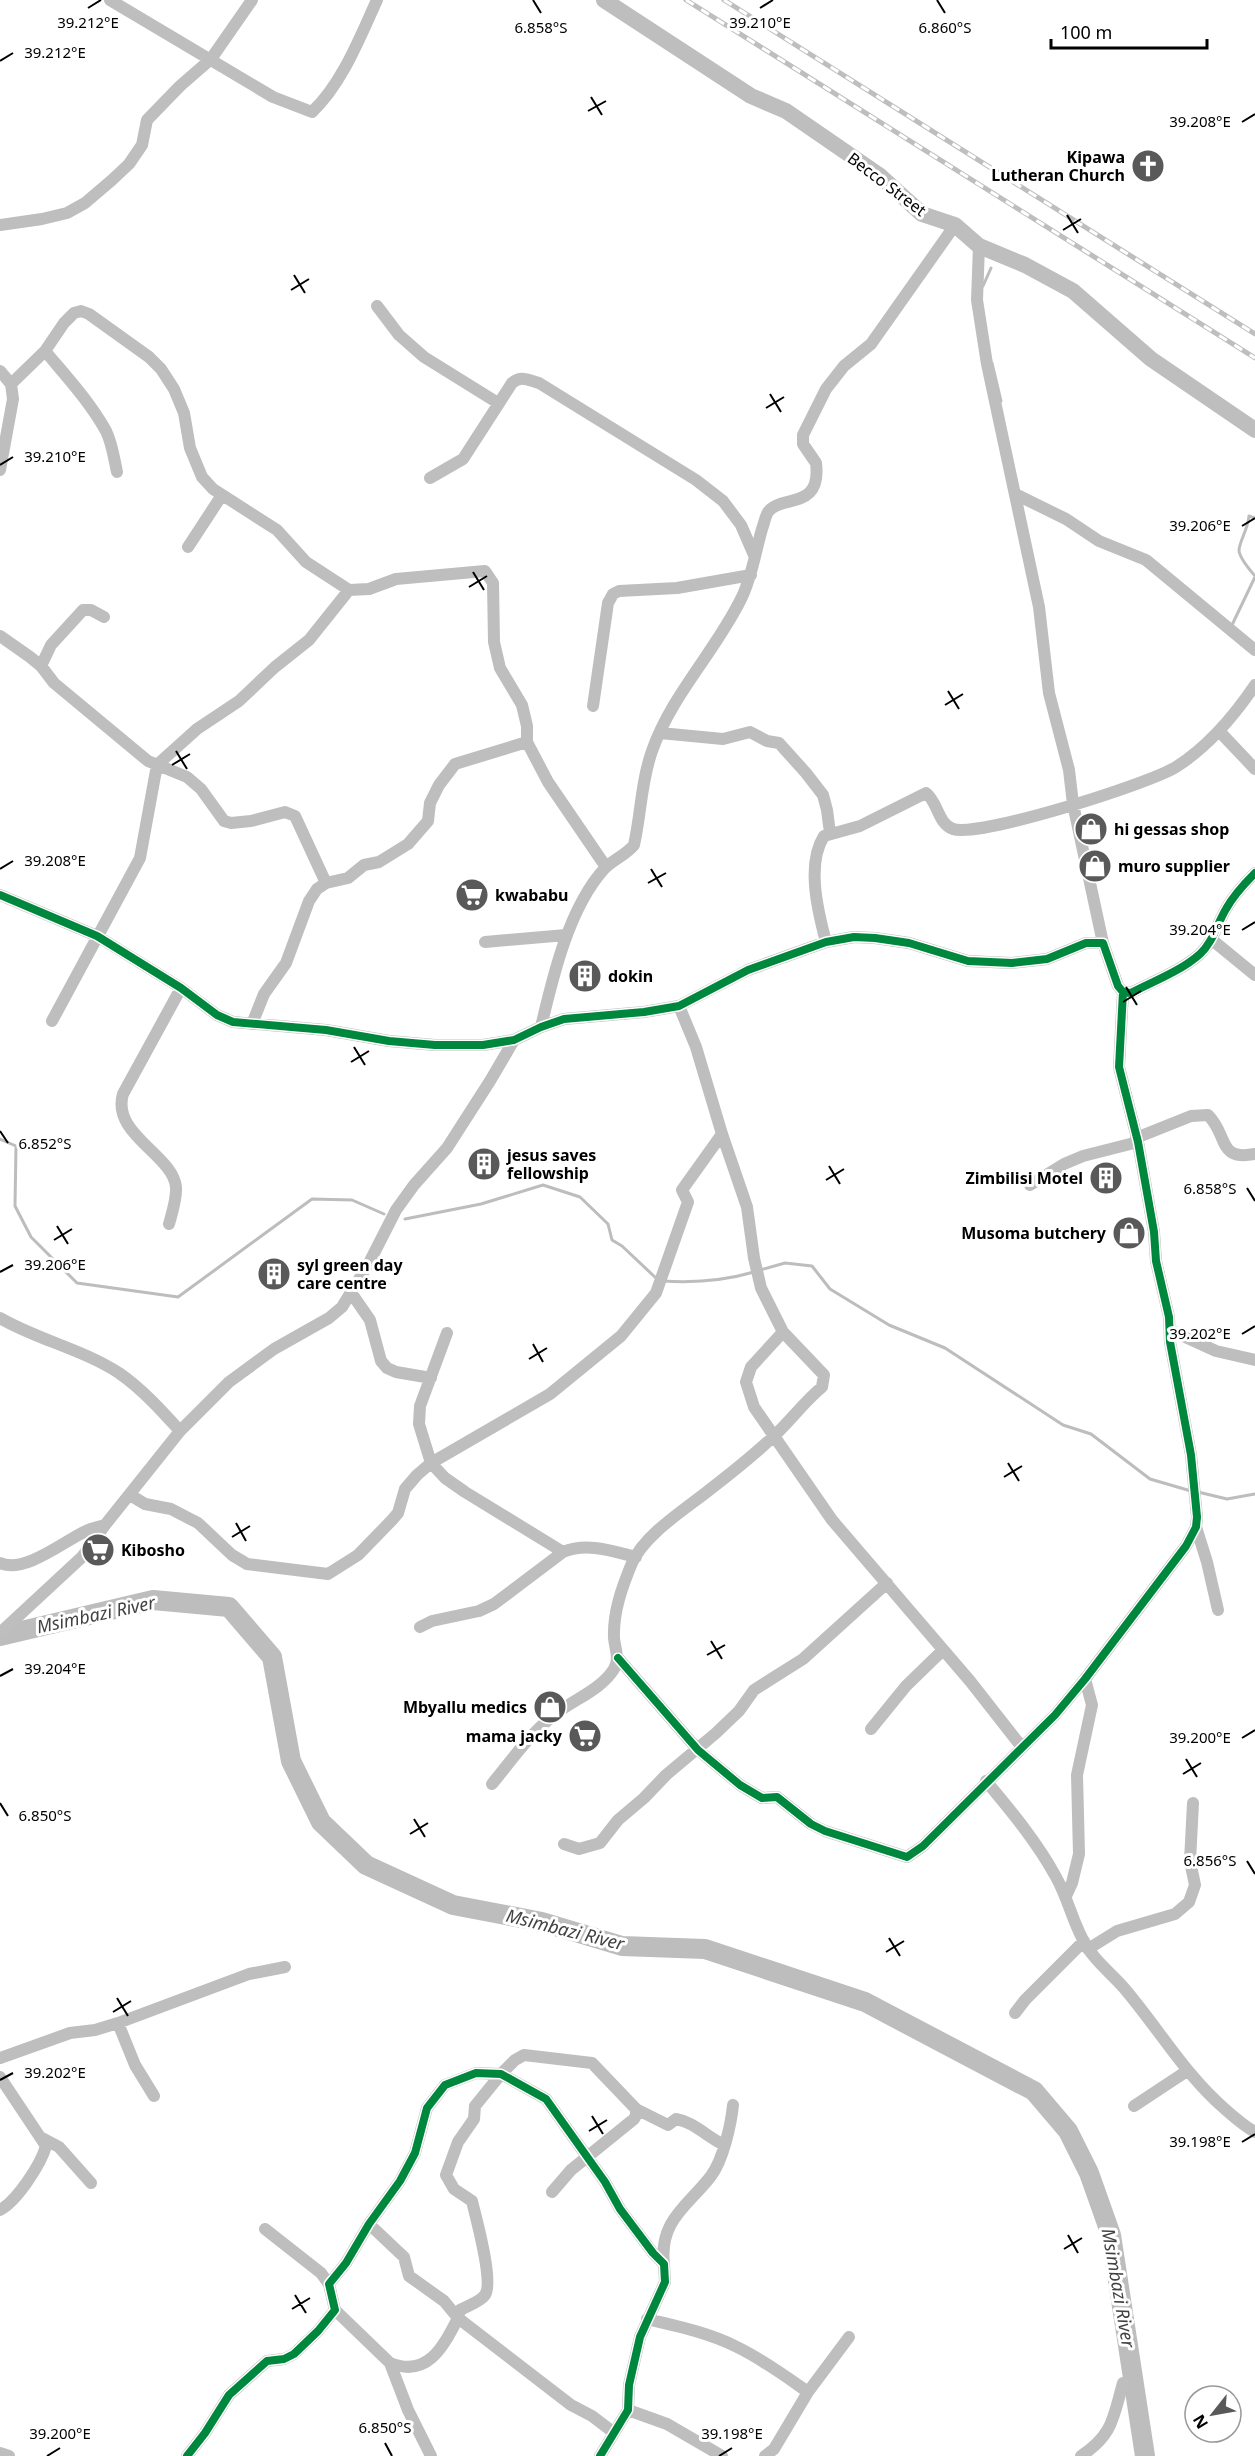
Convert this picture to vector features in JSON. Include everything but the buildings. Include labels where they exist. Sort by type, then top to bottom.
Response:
[{"type":"street","points":[[110,0],[273,97],[312,112],[337,79],[378,0]]},
{"type":"street","points":[[0,225],[67,213],[85,203],[129,164],[142,145],[147,120],[180,86],[211,59],[252,0]]},
{"type":"street","name":"Becco Street","points":[[604,0],[751,96],[786,111],[879,175],[922,214],[955,225],[979,246],[1025,265],[1072,291],[1151,359],[1255,430]]},
{"type":"street","points":[[541,1027],[566,935],[586,896],[606,867],[628,853],[634,845],[642,784],[652,750],[678,694],[727,626],[751,575],[754,555],[768,512],[777,505],[799,500],[807,495],[814,484],[816,463],[803,444],[803,435],[826,389],[844,366],[871,344],[955,225]]},
{"type":"street","points":[[979,246],[977,300],[987,364],[1039,607],[1049,693],[1069,770],[1073,804],[1103,943],[1118,986],[1123,992],[1119,1067],[1137,1140],[1154,1232],[1156,1261],[1191,1455],[1196,1527],[1218,1610]]},
{"type":"street","points":[[377,306],[399,335],[424,357],[498,403]]},
{"type":"street","points":[[11,384],[45,351],[64,323],[74,313],[81,311],[89,314],[149,357],[161,369],[174,389],[184,413],[190,448],[202,477],[213,489],[277,530],[306,562],[349,590],[369,589],[396,579],[485,571],[493,583],[494,642],[500,668],[522,705],[527,726],[527,742],[548,782],[606,867]]},
{"type":"street","points":[[45,351],[81,395],[106,431],[117,472]]},
{"type":"street","points":[[0,371],[11,384],[13,399],[0,470]]},
{"type":"street","points":[[430,478],[463,459],[512,383],[517,378],[523,378],[539,383],[668,465],[696,480],[723,501],[741,525],[754,555]]},
{"type":"street","points":[[1015,494],[1065,519],[1099,541],[1146,560],[1255,650]]},
{"type":"street","points":[[188,547],[222,495]]},
{"type":"street","points":[[593,706],[608,603],[613,594],[619,591],[677,588],[751,575]]},
{"type":"street","points":[[52,1021],[140,858],[157,765],[197,729],[239,701],[275,667],[309,640],[349,590]]},
{"type":"street","points":[[41,666],[51,645],[83,610],[91,610],[104,617]]},
{"type":"street","points":[[0,636],[41,666],[54,683],[148,761],[187,777],[201,789],[224,821],[231,823],[251,821],[285,812],[296,816],[326,883]]},
{"type":"street","points":[[826,942],[817,907],[815,874],[818,845],[824,836],[860,826],[926,793],[949,828],[958,831],[1000,826],[1147,782],[1191,756],[1219,731],[1255,685]]},
{"type":"street","points":[[1219,731],[1255,769]]},
{"type":"street","points":[[660,733],[723,739],[750,732],[767,741],[779,743],[823,795],[830,833]]},
{"type":"street","points":[[252,1024],[264,994],[286,963],[309,901],[317,890],[326,883],[348,878],[364,865],[379,862],[408,844],[428,821],[430,803],[439,785],[456,764],[527,742]]},
{"type":"street","points":[[1123,992],[1131,993],[1202,953],[1226,909],[1241,887],[1255,873]]},
{"type":"street","points":[[0,895],[97,936],[181,988],[216,1015],[232,1022],[326,1030],[389,1041],[435,1045],[483,1045],[514,1040],[564,1019],[644,1012],[679,1006],[748,970],[826,942],[854,937],[909,943],[969,961],[1012,963],[1047,959],[1086,943],[1103,943]]},
{"type":"street","points":[[485,942],[566,935]]},
{"type":"street","points":[[1211,939],[1255,975]]},
{"type":"street","points":[[169,1224],[177,1189],[174,1177],[141,1141],[123,1116],[120,1105],[123,1094],[181,988]]},
{"type":"street","points":[[492,1784],[552,1716],[608,1676],[616,1666],[618,1658],[614,1638],[617,1606],[636,1557],[667,1521],[710,1490],[774,1435],[803,1402],[822,1387],[824,1375],[783,1332],[761,1288],[747,1207],[696,1047],[679,1006]]},
{"type":"street","points":[[0,1633],[81,1557],[180,1431],[229,1382],[273,1349],[329,1318],[342,1307],[352,1293],[396,1210],[414,1185],[447,1148],[514,1040]]},
{"type":"street","points":[[1030,1185],[1064,1164],[1137,1140],[1191,1116],[1208,1115],[1218,1125],[1226,1148],[1232,1155],[1255,1154]]},
{"type":"street","points":[[130,1495],[145,1504],[171,1509],[198,1523],[241,1562],[264,1567],[328,1574],[358,1555],[392,1521],[398,1513],[405,1489],[431,1463],[523,1411],[566,1383],[621,1336],[656,1293],[688,1202],[682,1190],[722,1134]]},
{"type":"street","points":[[352,1293],[370,1320],[381,1361],[387,1368],[396,1372],[431,1378]]},
{"type":"street","points":[[0,1318],[24,1332],[71,1349],[119,1373],[140,1389],[180,1431]]},
{"type":"street","points":[[1170,1330],[1216,1351],[1255,1360]]},
{"type":"street","points":[[783,1332],[751,1367],[746,1383],[754,1407],[832,1520],[970,1681],[1021,1746]]},
{"type":"street","points":[[447,1333],[420,1406],[419,1424],[431,1463],[445,1478],[563,1552]]},
{"type":"street","points":[[0,1563],[7,1566],[28,1562],[87,1531],[105,1525]]},
{"type":"street","points":[[618,1658],[698,1750],[740,1785],[762,1798],[777,1797],[811,1824],[825,1831],[907,1857],[923,1846],[1065,1704],[1186,1546],[1196,1527]]},
{"type":"street","points":[[420,1627],[432,1621],[479,1611],[494,1604],[563,1552],[579,1547],[598,1548],[636,1557]]},
{"type":"street","points":[[564,1844],[579,1849],[600,1843],[618,1820],[739,1711],[754,1690],[803,1659],[887,1583]]},
{"type":"street","points":[[871,1729],[906,1686],[942,1651]]},
{"type":"street","points":[[1065,1896],[1072,1883],[1079,1854],[1077,1775],[1092,1705],[1085,1679]]},
{"type":"street","points":[[986,1781],[1040,1851],[1065,1896],[1075,1925],[1086,1945],[1124,1988],[1208,2095],[1244,2126],[1255,2132]]},
{"type":"street","points":[[1015,2013],[1025,2000],[1086,1945],[1117,1931],[1175,1914],[1189,1902],[1195,1891],[1190,1861],[1193,1803]]},
{"type":"street","points":[[0,2058],[70,2033],[95,2030],[118,2023],[249,1974],[285,1967]]},
{"type":"street","points":[[118,2023],[135,2065],[154,2096]]},
{"type":"street","points":[[265,2229],[321,2273],[329,2284],[335,2310],[390,2363],[403,2368],[420,2366],[438,2353],[459,2318],[460,2310],[486,2294],[488,2287],[483,2247],[472,2201],[454,2189],[446,2175],[458,2142],[474,2119],[475,2106],[515,2060],[524,2055],[592,2063],[636,2109],[668,2125],[676,2119],[687,2121],[711,2139],[724,2145]]},
{"type":"street","points":[[1134,2106],[1187,2071]]},
{"type":"street","points":[[329,2284],[346,2263],[369,2224],[400,2181],[415,2153],[427,2108],[445,2085],[476,2073],[501,2074],[546,2099],[605,2182],[620,2209],[663,2264]]},
{"type":"street","points":[[0,2077],[46,2146],[43,2156],[14,2199],[0,2210]]},
{"type":"street","points":[[600,2456],[628,2410],[629,2385],[640,2337],[665,2282],[662,2252],[670,2222],[711,2176],[721,2158],[731,2122],[733,2105]]},
{"type":"street","points":[[552,2192],[587,2156],[634,2119],[636,2109]]},
{"type":"street","points":[[42,2138],[59,2147],[91,2183]]},
{"type":"street","points":[[369,2224],[404,2257],[409,2276],[444,2301],[459,2318],[572,2405],[613,2432]]},
{"type":"street","points":[[187,2456],[229,2395],[267,2361],[284,2359],[294,2354],[318,2331],[335,2310]]},
{"type":"street","points":[[647,2319],[705,2334],[737,2347],[808,2392]]},
{"type":"street","points":[[765,2456],[774,2448],[808,2392],[849,2337]]},
{"type":"street","points":[[390,2363],[408,2410],[431,2456]]},
{"type":"street","points":[[1081,2456],[1100,2444],[1112,2422],[1124,2383]]},
{"type":"street","points":[[628,2410],[667,2424],[722,2456]]},
{"type":"street","points":[[0,2453],[9,2456]]},
{"type":"waterway","points":[[983,286],[991,268]]},
{"type":"waterway","points":[[992,363],[1001,401]]},
{"type":"waterway","points":[[1255,518],[1249,516],[1239,550],[1243,560],[1255,576]]},
{"type":"waterway","points":[[1232,625],[1255,577]]},
{"type":"waterway","points":[[0,1139],[16,1146],[15,1206],[31,1237],[77,1283],[178,1297],[312,1199],[352,1200],[384,1214]]},
{"type":"waterway","points":[[405,1219],[481,1204],[543,1185],[580,1197],[608,1224],[612,1240],[622,1246],[657,1279]]},
{"type":"waterway","points":[[760,1270],[785,1263],[812,1266],[830,1289],[889,1325],[945,1348],[1063,1425],[1091,1434],[1150,1479],[1191,1491]]},
{"type":"waterway","points":[[663,1281],[708,1281],[754,1272]]},
{"type":"waterway","points":[[1198,1492],[1227,1499],[1255,1494]]},
{"type":"waterway","name":"Msimbazi River","points":[[0,1636],[153,1600],[229,1607],[272,1657],[291,1761],[321,1822],[366,1865],[453,1905],[542,1922],[622,1946],[705,1949],[865,2002],[1034,2091],[1068,2131],[1089,2173],[1111,2235],[1145,2456]]},
{"type":"railway","points":[[686,0],[1255,358]]},
{"type":"railway","points":[[724,0],[1255,334]]},
{"type":"cycle path","points":[[0,895],[97,936],[181,988],[217,1015],[233,1022],[326,1030],[389,1041],[435,1045],[483,1045],[514,1040],[564,1019],[644,1012],[679,1006],[748,970],[826,942],[854,937],[909,943],[968,961],[1012,963],[1047,959],[1086,943],[1103,943],[1118,986],[1123,992],[1131,993],[1176,971],[1200,954],[1212,938],[1232,899],[1255,873]]},
{"type":"cycle path","points":[[618,1658],[698,1750],[740,1785],[762,1798],[777,1797],[811,1824],[825,1831],[907,1857],[923,1846],[1055,1715],[1186,1546],[1196,1527],[1197,1517],[1191,1455],[1170,1342],[1169,1317],[1156,1261],[1154,1232],[1138,1142],[1119,1067],[1123,992]]},
{"type":"cycle path","points":[[187,2456],[229,2395],[267,2361],[284,2359],[294,2354],[318,2331],[335,2310],[329,2284],[346,2263],[369,2224],[400,2181],[415,2153],[427,2108],[445,2085],[476,2073],[501,2074],[546,2099],[605,2182],[620,2209],[664,2264],[665,2282],[640,2337],[629,2385],[628,2410],[600,2456]]},
{"type":"place","name":"Kipawa Lutheran Church","points":[[1148,166]]},
{"type":"place","name":"hi gessas shop","points":[[1091,829]]},
{"type":"place","name":"muro supplier","points":[[1095,866]]},
{"type":"place","name":"kwababu","points":[[472,895]]},
{"type":"place","name":"dokin","points":[[585,976]]},
{"type":"place","name":"jesus saves fellowship","points":[[484,1164]]},
{"type":"place","name":"Zimbilisi Motel","points":[[1106,1178]]},
{"type":"place","name":"Musoma butchery","points":[[1129,1233]]},
{"type":"place","name":"syl green day care centre","points":[[274,1274]]},
{"type":"place","name":"Kibosho","points":[[98,1550]]},
{"type":"place","name":"Mbyallu medics","points":[[550,1707]]},
{"type":"place","name":"mama jacky","points":[[585,1736]]}]
